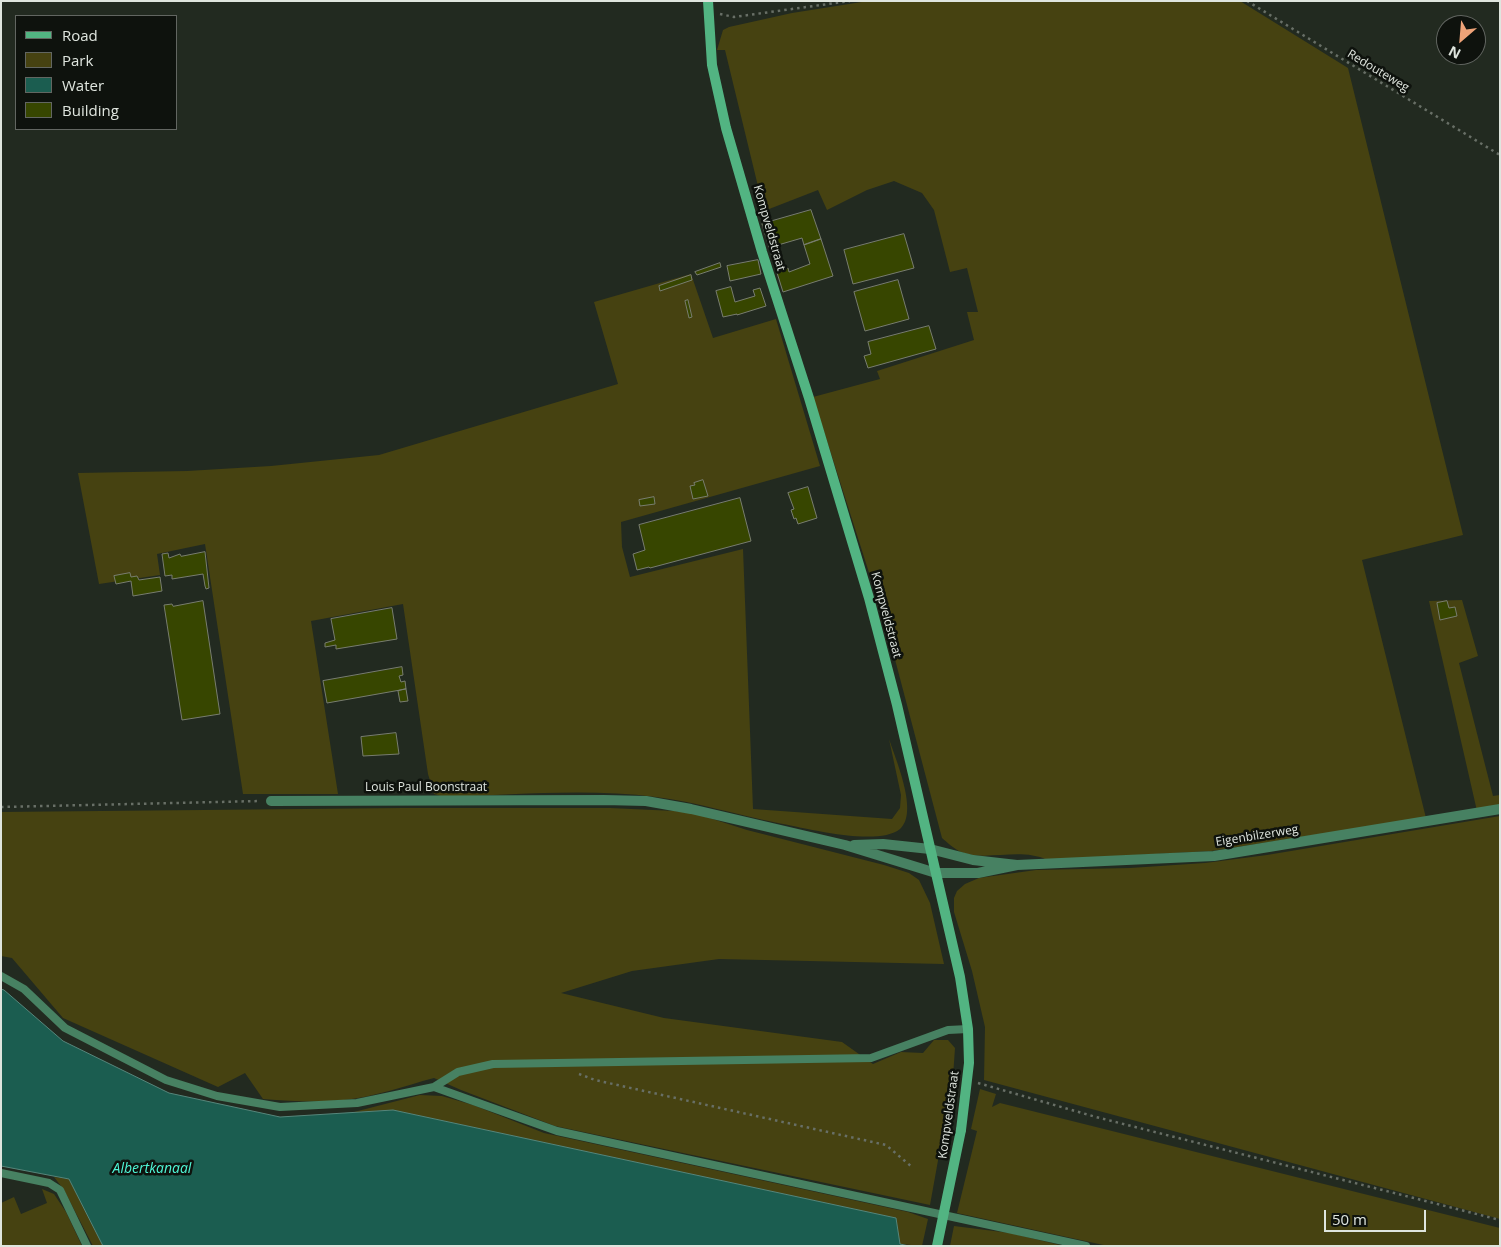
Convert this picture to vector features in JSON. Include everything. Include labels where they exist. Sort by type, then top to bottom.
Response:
[{"type":"street","name":"Kompveldstraat","points":[[708,1],[712,65],[726,128],[762,252],[809,398],[869,598],[897,705],[960,977],[968,1029],[969,1063],[961,1130],[937,1246]]},
{"type":"street","name":"Louis Paul Boonstraat","points":[[270,801],[646,801],[691,809],[845,845],[936,873]]},
{"type":"street","name":"Eigenbilzerweg","points":[[930,848],[973,860],[1016,865],[1214,856],[1500,809]]},
{"type":"street","name":"Louis Paul Boonstraat","points":[[845,845],[884,844],[930,848]]},
{"type":"street","name":"Eigenbilzerweg","points":[[936,873],[978,873],[1016,865]]},
{"type":"lane","points":[[1,976],[24,989],[65,1028],[166,1080],[217,1096],[280,1107],[357,1103],[434,1087],[458,1072],[493,1064],[871,1058],[948,1030],[968,1029]]},
{"type":"lane","points":[[434,1087],[557,1131],[1086,1246]]},
{"type":"lane","points":[[1,1173],[49,1183],[60,1190],[87,1246]]},
{"type":"path","points":[[708,12],[734,17],[850,1]]},
{"type":"path","name":"Redouteweg","points":[[1247,1],[1500,156]]},
{"type":"path","points":[[1,807],[270,801]]},
{"type":"path","points":[[571,1071],[595,1080],[886,1145],[912,1168]]},
{"type":"path","points":[[967,1082],[981,1084],[1096,1117],[1500,1220]]},
{"type":"green space","points":[[868,1],[1240,1],[1348,68],[1463,535],[1362,560],[1426,818],[1211,851],[1047,860],[1037,856],[1015,854],[971,855],[958,851],[942,838],[887,629],[813,397],[880,379],[877,371],[974,340],[967,312],[978,312],[967,268],[950,272],[934,210],[922,193],[894,181],[867,190],[827,210],[818,190],[764,211],[725,50],[717,50],[723,30],[729,27],[792,13]]},
{"type":"green space","points":[[691,274],[713,338],[776,319],[820,466],[621,522],[622,547],[630,577],[743,549],[753,809],[892,819],[900,808],[901,795],[889,739],[901,772],[907,799],[905,821],[900,829],[890,834],[875,836],[841,835],[763,820],[687,802],[630,794],[550,793],[444,797],[434,794],[428,774],[403,604],[311,621],[338,794],[243,794],[205,544],[157,554],[160,575],[99,584],[78,473],[187,471],[271,466],[379,455],[618,384],[594,302]]},
{"type":"green space","points":[[1462,600],[1478,656],[1459,663],[1493,796],[1500,795],[1500,806],[1477,811],[1429,601]]},
{"type":"green space","points":[[610,808],[697,814],[747,830],[884,865],[909,873],[919,880],[930,903],[944,964],[719,959],[632,971],[561,993],[664,1018],[842,1042],[873,1064],[901,1052],[923,1053],[934,1040],[948,1040],[955,1048],[953,1077],[930,1205],[555,1126],[434,1078],[366,1096],[324,1101],[263,1099],[245,1073],[218,1087],[63,1018],[12,958],[1,956],[1,812]]},
{"type":"green space","points":[[1500,816],[1500,1219],[984,1080],[985,1027],[972,971],[954,912],[954,898],[957,891],[965,884],[979,878],[1036,870],[1130,868],[1205,863],[1267,855]]},
{"type":"green space","points":[[980,1089],[996,1094],[992,1107],[1000,1103],[1500,1228],[1500,1246],[1108,1246],[957,1213],[977,1131],[971,1129]]},
{"type":"green space","points":[[420,1095],[442,1096],[473,1105],[544,1133],[908,1212],[928,1219],[922,1246],[900,1244],[896,1218],[393,1110],[354,1112]]},
{"type":"green space","points":[[54,1177],[69,1179],[103,1246],[93,1246],[64,1190]]},
{"type":"green space","points":[[42,1189],[54,1194],[66,1212],[82,1246],[1,1246],[1,1203],[14,1197],[21,1214],[47,1203]]},
{"type":"green space","points":[[954,1226],[1010,1233],[1064,1246],[950,1246]]},
{"type":"water","name":"Albertkanaal","points":[[1,989],[63,1041],[169,1093],[280,1117],[393,1110],[896,1218],[900,1244],[909,1246],[103,1246],[69,1179],[1,1166]]},
{"type":"building","points":[[811,210],[821,239],[804,245],[802,238],[778,245],[782,261],[774,263],[762,224]]},
{"type":"building","points":[[904,234],[914,268],[853,284],[844,250]]},
{"type":"building","points":[[821,239],[833,276],[783,292],[774,263],[783,261],[785,269],[788,268],[789,272],[810,264],[804,245]]},
{"type":"building","points":[[758,260],[761,274],[730,281],[727,266]]},
{"type":"building","points":[[720,263],[721,267],[697,275],[695,272]]},
{"type":"building","points":[[691,275],[692,280],[660,291],[659,286]]},
{"type":"building","points":[[898,280],[909,319],[865,331],[854,292]]},
{"type":"building","points":[[731,287],[735,302],[755,296],[753,290],[760,288],[766,306],[737,315],[723,317],[716,291]]},
{"type":"building","points":[[688,300],[692,317],[689,318],[685,301]]},
{"type":"building","points":[[929,326],[936,349],[868,368],[864,356],[871,354],[868,342]]},
{"type":"building","points":[[703,480],[708,496],[693,499],[690,486]]},
{"type":"building","points":[[808,487],[817,518],[798,524],[791,510],[794,509],[788,493]]},
{"type":"building","points":[[654,497],[655,504],[640,506],[639,500]]},
{"type":"building","points":[[740,498],[751,541],[637,570],[633,554],[645,550],[639,525]]},
{"type":"building","points":[[205,552],[209,588],[206,589],[203,574],[172,579],[172,575],[165,576],[162,554],[168,553],[169,558],[180,554],[181,556]]},
{"type":"building","points":[[130,573],[131,577],[137,576],[139,580],[160,577],[162,591],[133,596],[131,581],[116,584],[114,576]]},
{"type":"building","points":[[203,601],[220,714],[182,720],[164,605],[172,604],[173,606]]},
{"type":"building","points":[[1447,601],[1449,608],[1455,607],[1457,616],[1440,620],[1437,603]]},
{"type":"building","points":[[392,608],[397,639],[336,649],[336,645],[325,647],[325,643],[335,640],[331,619]]},
{"type":"building","points":[[402,667],[403,675],[399,676],[401,682],[405,681],[406,689],[327,703],[323,681]]},
{"type":"building","points":[[406,689],[408,701],[400,702],[398,691]]},
{"type":"building","points":[[396,733],[399,754],[363,756],[361,737]]}]
